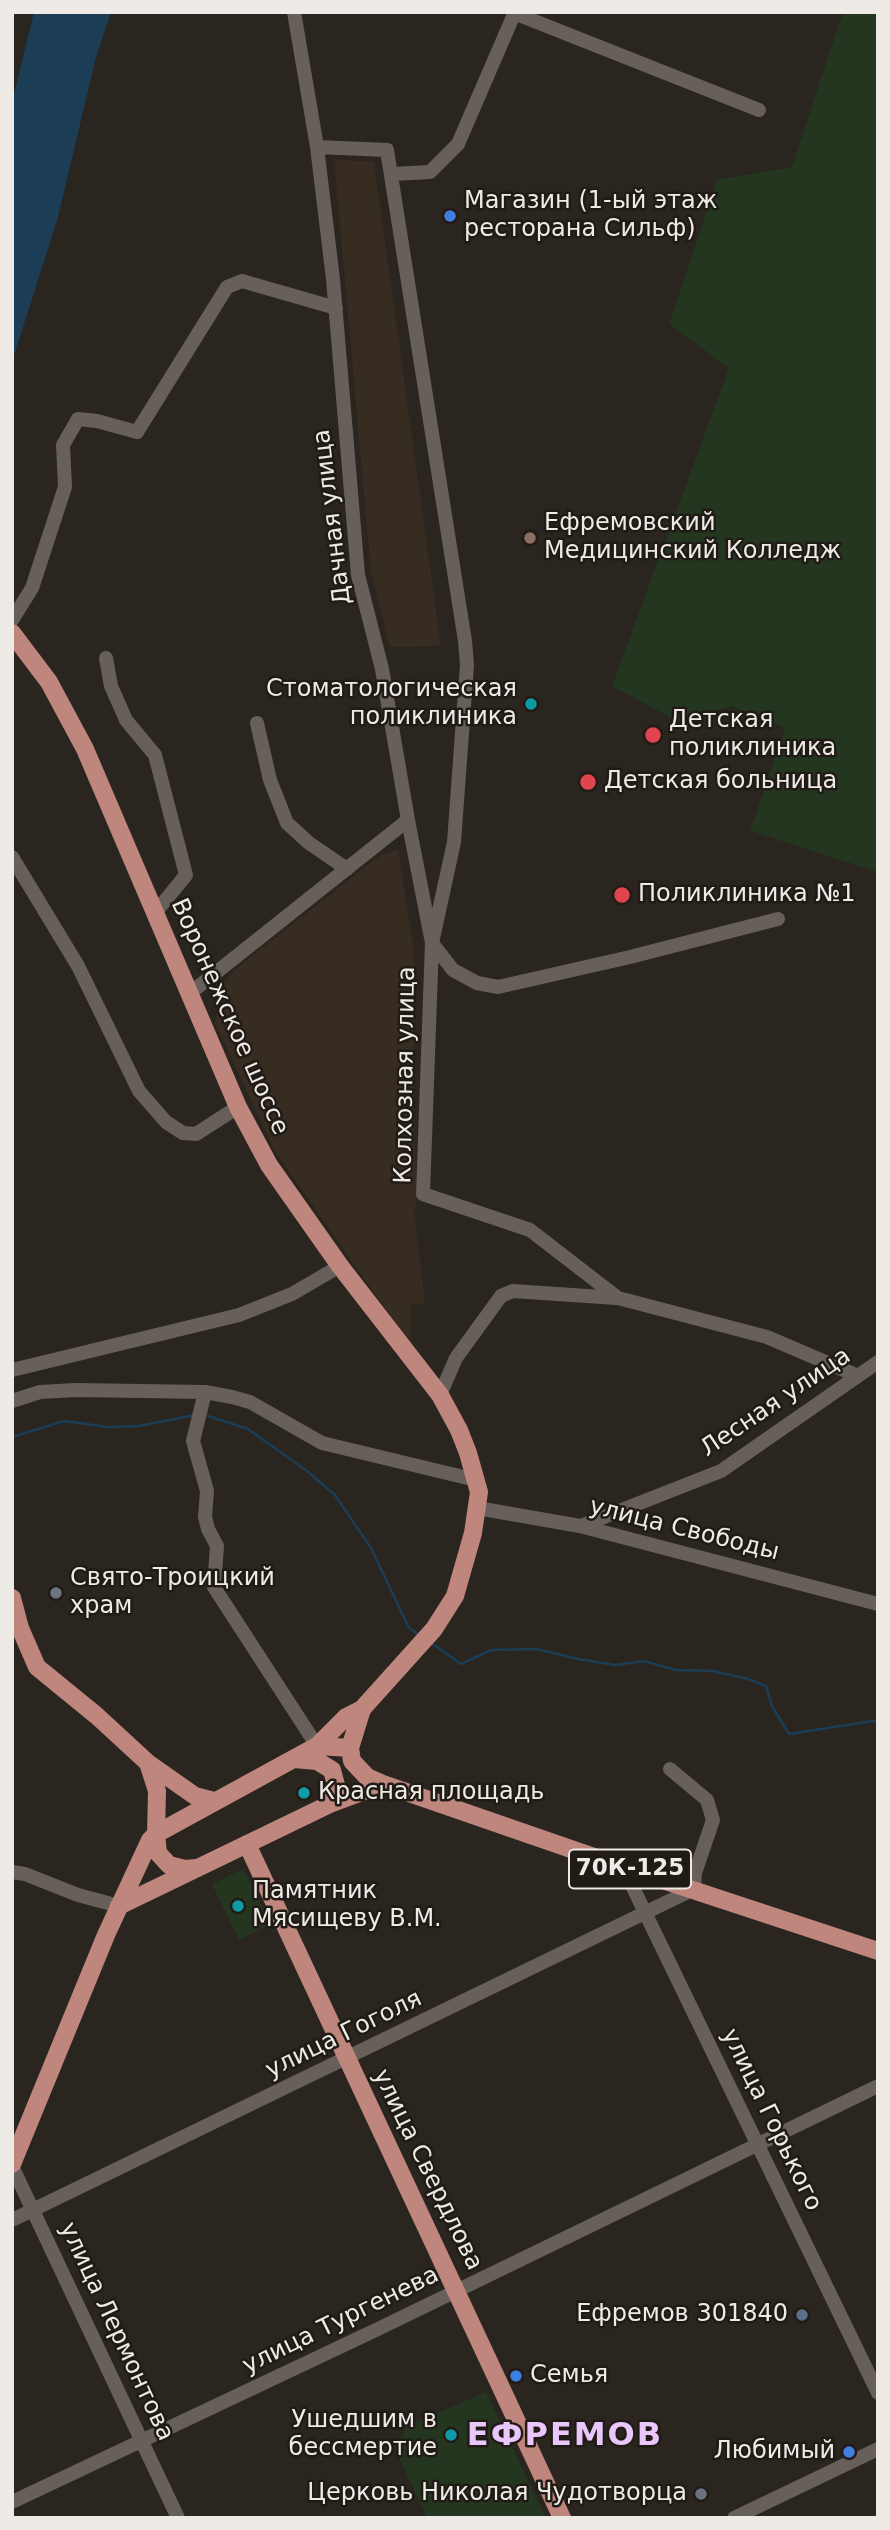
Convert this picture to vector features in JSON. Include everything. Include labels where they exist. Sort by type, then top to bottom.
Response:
[{"type":"main road","name":"Воронежское шоссе","points":[[12,633],[49,682],[85,749],[238,1107],[269,1165],[340,1266],[440,1395],[459,1430],[476,1480],[479,1492],[473,1533],[455,1596],[434,1629],[363,1707]]},
{"type":"main road","points":[[12,1598],[20,1628],[37,1667],[97,1716],[148,1763],[195,1796],[214,1801]]},
{"type":"main road","points":[[12,2165],[106,1935],[150,1840],[214,1801],[317,1746],[346,1717],[363,1707]]},
{"type":"main road","points":[[363,1707],[350,1748],[352,1761],[367,1777],[383,1784]]},
{"type":"main road","points":[[317,1746],[350,1748]]},
{"type":"main road","points":[[294,1759],[317,1761],[332,1770],[336,1785],[332,1803]]},
{"type":"main road","points":[[148,1763],[157,1791],[158,1853],[169,1865],[185,1869],[199,1868]]},
{"type":"main road","points":[[332,1803],[345,1789],[356,1767]]},
{"type":"main road","points":[[120,1906],[332,1803],[383,1784]]},
{"type":"main road","name":"70К-125","points":[[383,1784],[878,1951]]},
{"type":"main road","name":"улица Свердлова","points":[[247,1844],[562,2518]]},
{"type":"street","name":"Дачная улица","points":[[294,12],[317,147],[336,308],[358,575],[382,669],[408,820]]},
{"type":"street","points":[[392,174],[430,172],[458,144],[514,13],[759,110]]},
{"type":"street","points":[[317,147],[387,150],[467,665],[454,842],[432,943],[453,970],[477,983],[498,987],[778,919]]},
{"type":"street","points":[[12,620],[32,588],[65,488],[63,445],[78,419],[97,421],[137,432],[227,287],[242,281],[336,308]]},
{"type":"street","points":[[107,658],[111,686],[126,720],[155,755],[186,875],[155,913]]},
{"type":"street","points":[[257,723],[270,780],[287,823],[309,843],[347,869]]},
{"type":"street","points":[[189,994],[408,820]]},
{"type":"street","name":"Колхозная улица","points":[[408,820],[432,943],[424,1194],[530,1230],[618,1298],[767,1337],[858,1376]]},
{"type":"street","points":[[12,857],[78,966],[139,1091],[166,1122],[183,1133],[196,1134],[238,1107]]},
{"type":"street","points":[[12,1370],[239,1315],[292,1294],[340,1266]]},
{"type":"street","points":[[440,1395],[456,1358],[500,1296],[513,1291],[618,1298]]},
{"type":"street","name":"Лесная улица","points":[[580,1526],[721,1471],[878,1362]]},
{"type":"street","points":[[12,1401],[40,1392],[76,1390],[205,1392],[250,1402],[322,1443],[476,1480]]},
{"type":"street","points":[[205,1392],[192,1441],[207,1490],[205,1517],[217,1546],[214,1587],[317,1746]]},
{"type":"street","name":"улица Свободы","points":[[477,1508],[580,1526],[878,1604]]},
{"type":"street","points":[[670,1769],[707,1800],[713,1820],[695,1873],[694,1889]]},
{"type":"street","name":"улица Горького","points":[[623,1867],[878,2393]]},
{"type":"street","points":[[12,1872],[25,1874],[78,1895],[120,1906]]},
{"type":"street","name":"улица Гоголя","points":[[12,2220],[694,1889]]},
{"type":"street","name":"улица Тургенева","points":[[12,2502],[457,2291],[878,2086]]},
{"type":"street","name":"улица Лермонтова","points":[[12,2165],[178,2518]]},
{"type":"street","points":[[734,2518],[878,2449]]},
{"type":"shaded area","points":[[334,159],[374,162],[441,646],[390,647],[371,572]]},
{"type":"shaded area","points":[[398,849],[414,951],[417,1199],[414,1211],[425,1303],[410,1305],[411,1345],[276,1153],[215,1024],[220,987],[238,967],[378,857]]},
{"type":"green space","points":[[843,12],[878,12],[878,872],[750,831],[785,728],[731,706],[679,722],[612,686],[729,368],[669,324],[717,180],[792,167]]},
{"type":"green space","points":[[243,1869],[271,1924],[239,1940],[212,1884]]},
{"type":"green space","points":[[486,2392],[546,2518],[427,2518],[392,2442],[404,2436],[405,2427]]},
{"type":"water","points":[[34,12],[111,12],[96,57],[58,217],[12,362],[12,102]]},
{"type":"waterway","points":[[12,1437],[64,1421],[108,1427],[139,1426],[195,1415]]},
{"type":"waterway","points":[[205,1415],[248,1429],[307,1471],[335,1495],[371,1548],[409,1628],[419,1635]]},
{"type":"waterway","points":[[430,1642],[461,1664],[491,1650],[537,1649],[615,1665],[644,1661],[676,1670],[713,1671],[748,1679],[766,1686],[772,1706],[789,1734],[878,1722]]},
{"type":"place","name":"Магазин (1-ый этаж ресторана Сильф)","points":[[450,216]]},
{"type":"place","name":"Ефремовский Медицинский Колледж","points":[[530,538]]},
{"type":"place","name":"Стоматологическая поликлиника","points":[[531,704]]},
{"type":"place","name":"Детская поликлиника","points":[[653,735]]},
{"type":"place","name":"Детская больница","points":[[588,782]]},
{"type":"place","name":"Поликлиника №1","points":[[622,895]]},
{"type":"place","name":"Свято-Троицкий храм","points":[[56,1593]]},
{"type":"place","name":"Красная площадь","points":[[304,1793]]},
{"type":"place","name":"Памятник Мясищеву В.М.","points":[[238,1906]]},
{"type":"place","name":"Ефремов 301840","points":[[802,2315]]},
{"type":"place","name":"Семья","points":[[516,2376]]},
{"type":"place","name":"Ушедшим в бессмертие","points":[[451,2435]]},
{"type":"place","name":"Любимый","points":[[849,2452]]},
{"type":"place","name":"Церковь Николая Чудотворца","points":[[701,2494]]},
{"type":"district","name":"ЕФРЕМОВ","points":[[565,2437]]}]
